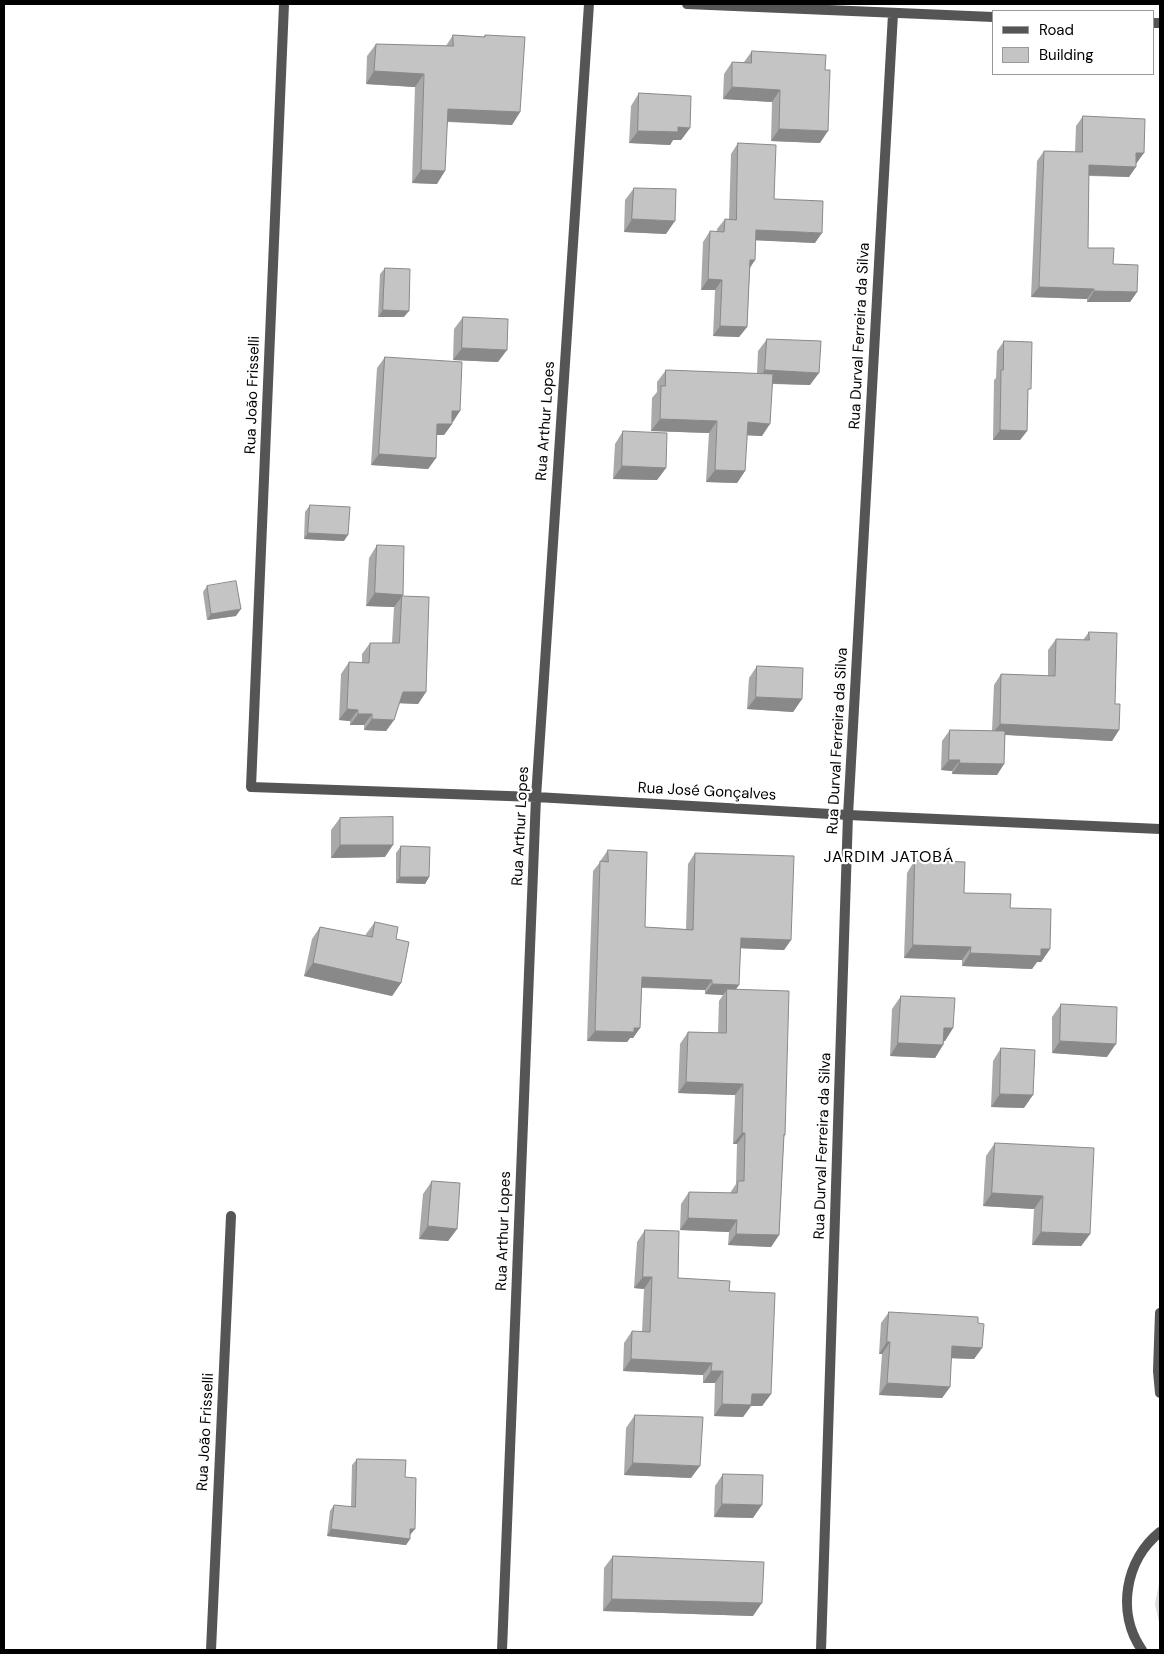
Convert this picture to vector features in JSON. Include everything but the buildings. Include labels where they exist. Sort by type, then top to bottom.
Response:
[{"type":"street","name":"Rua João Frisselli","points":[[251,787],[284,4]]},
{"type":"street","name":"Rua Arthur Lopes","points":[[502,1650],[536,797],[589,4]]},
{"type":"street","points":[[687,4],[992,17]]},
{"type":"street","name":"Rua Durval Ferreira da Silva","points":[[821,1650],[848,815],[893,14]]},
{"type":"street","name":"Rua José Gonçalves","points":[[251,787],[536,797],[848,815],[1160,829]]},
{"type":"street","name":"Rua João Frisselli","points":[[211,1650],[231,1216]]},
{"type":"street","points":[[1160,1313],[1158,1371],[1160,1393]]},
{"type":"street","points":[[1136,1648],[1128,1616],[1127,1588],[1135,1562],[1150,1540],[1160,1532]]},
{"type":"shaded area","points":[[1160,1579],[1160,1627],[1155,1604]]},
{"type":"district","name":"JARDIM JATOBÁ","points":[[889,858]]}]
